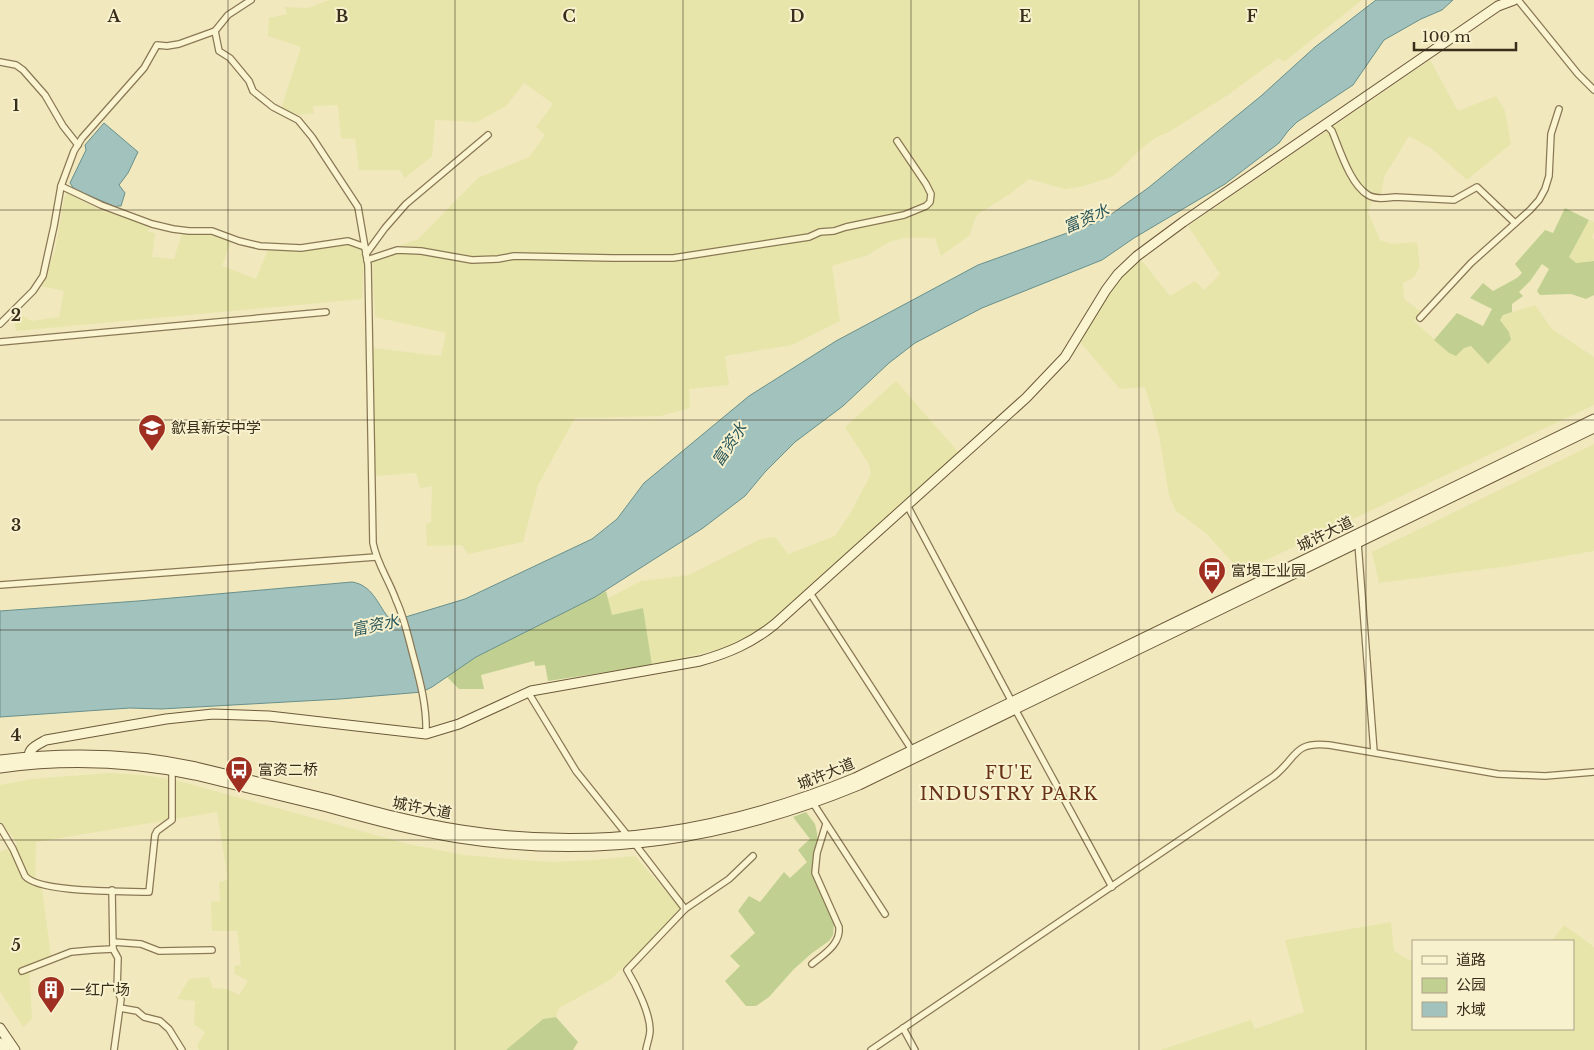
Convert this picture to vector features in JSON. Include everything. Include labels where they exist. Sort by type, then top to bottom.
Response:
[{"type":"main road","points":[[28,760],[32,747],[46,740],[182,717],[214,714],[269,716],[426,734],[459,724],[528,692],[544,687],[700,661],[727,653],[746,644],[766,632],[1010,414],[1042,382],[1071,347],[1106,290],[1118,274],[1137,256],[1190,217],[1498,6],[1514,0]]},
{"type":"main road","name":"城许大道","points":[[0,760],[105,763],[172,770],[327,807],[396,826],[504,844],[590,846],[635,844],[718,831],[763,820],[859,785],[1013,706],[1594,419]]},
{"type":"main road","name":"城许大道","points":[[0,768],[28,760],[62,754],[99,754],[164,760],[407,820],[483,833],[557,838],[628,836],[692,828],[761,812],[838,785],[1013,706],[1358,543],[1594,428]]},
{"type":"main road","points":[[0,1028],[14,1050]]},
{"type":"main road","points":[[0,1043],[5,1050]]},
{"type":"street","points":[[0,324],[33,291],[43,276],[61,186],[74,151],[82,138],[144,68],[157,45],[179,44],[215,31],[228,15],[251,0]]},
{"type":"street","points":[[1518,0],[1578,74],[1594,90]]},
{"type":"street","points":[[215,31],[219,52],[230,58],[249,81],[253,91],[273,107],[298,120],[358,207],[366,253],[373,543],[376,557],[402,614],[423,693],[427,718],[426,734]]},
{"type":"street","points":[[0,62],[16,65],[23,70],[45,95],[63,126],[78,145]]},
{"type":"street","points":[[1420,318],[1472,263],[1535,205],[1542,195],[1548,183],[1551,134],[1559,109]]},
{"type":"street","points":[[1326,124],[1332,131],[1354,180],[1370,196],[1386,199],[1395,197],[1454,200],[1477,187],[1515,224]]},
{"type":"street","points":[[366,253],[406,204],[488,135]]},
{"type":"street","points":[[61,186],[101,205],[152,224],[189,231],[212,231],[260,246],[301,248],[345,241],[366,253],[394,250],[421,251],[472,260],[514,256],[666,259],[808,237],[820,232],[834,232],[846,227],[904,215],[926,206],[930,202],[931,194],[897,141]]},
{"type":"street","points":[[0,342],[326,312]]},
{"type":"street","points":[[907,505],[1013,706],[1112,886]]},
{"type":"street","points":[[1358,543],[1374,752]]},
{"type":"street","points":[[0,585],[376,557]]},
{"type":"street","points":[[810,593],[912,750]]},
{"type":"street","points":[[528,692],[576,771],[628,836]]},
{"type":"street","points":[[871,1050],[1274,776],[1287,766],[1296,752],[1304,746],[1319,744],[1498,774],[1545,776],[1594,772]]},
{"type":"street","points":[[0,827],[13,849],[21,870],[28,879],[36,884],[56,888],[149,892],[155,835],[157,831],[172,820],[172,770]]},
{"type":"street","points":[[813,803],[885,914]]},
{"type":"street","points":[[812,964],[837,942],[840,934],[839,927],[815,872],[817,853],[826,824]]},
{"type":"street","points":[[635,844],[685,909]]},
{"type":"street","points":[[646,1050],[650,1033],[649,1025],[637,987],[626,970],[685,909],[728,879],[752,856]]},
{"type":"street","points":[[112,890],[113,946],[118,958],[117,990],[121,999],[114,1050]]},
{"type":"street","points":[[22,971],[71,952],[113,946],[141,944],[159,950],[212,950]]},
{"type":"street","points":[[120,1008],[137,1011],[144,1017],[160,1021],[169,1029],[182,1050]]},
{"type":"street","points":[[903,1028],[915,1050]]},
{"type":"shaded area","points":[[329,0],[1362,0],[1284,62],[1278,58],[1228,95],[1169,132],[1155,138],[1143,147],[1116,174],[1109,178],[1080,187],[1065,189],[1029,179],[978,214],[970,235],[941,256],[935,238],[904,238],[889,242],[868,255],[832,266],[840,321],[792,345],[725,356],[729,385],[689,389],[690,408],[660,416],[575,418],[538,485],[523,542],[468,554],[462,545],[427,546],[426,524],[431,522],[432,486],[420,488],[416,473],[375,476],[373,348],[441,356],[446,333],[375,317],[372,256],[418,239],[478,178],[529,157],[545,135],[536,127],[553,104],[524,83],[506,106],[477,122],[435,120],[432,156],[405,178],[400,170],[359,170],[355,139],[341,138],[338,105],[313,106],[314,113],[299,115],[281,109],[301,47],[268,36],[269,18],[287,14],[285,7],[308,8]]},
{"type":"shaded area","points":[[1430,60],[1458,111],[1496,96],[1505,111],[1511,144],[1467,180],[1431,148],[1409,136],[1384,177],[1381,197],[1374,196],[1368,212],[1380,240],[1392,244],[1417,242],[1420,267],[1414,277],[1403,283],[1404,299],[1421,312],[1414,321],[1449,353],[1459,353],[1464,348],[1509,332],[1500,320],[1503,315],[1535,305],[1552,329],[1594,357],[1594,405],[1241,572],[1207,534],[1176,511],[1169,495],[1159,435],[1145,387],[1120,389],[1080,342],[1115,285],[1137,260],[1142,261],[1170,296],[1195,281],[1204,290],[1220,274],[1188,226]]},
{"type":"shaded area","points":[[67,193],[100,210],[150,226],[148,232],[155,233],[152,257],[174,259],[182,233],[218,236],[231,241],[222,266],[256,279],[268,250],[301,251],[330,246],[353,245],[361,249],[364,259],[362,299],[16,331],[14,319],[19,314],[32,321],[59,317],[64,291],[41,286],[55,251],[64,198]]},
{"type":"shaded area","points":[[1589,220],[1594,222],[1592,237],[1594,240],[1594,261],[1576,263],[1569,257]]},
{"type":"shaded area","points":[[896,381],[960,454],[828,570],[775,620],[738,645],[652,665],[643,609],[611,615],[608,598],[641,581],[689,575],[761,539],[775,537],[788,554],[835,536],[850,514],[871,474],[869,464],[846,429],[846,426]]},
{"type":"shaded area","points":[[1594,444],[1594,551],[1509,566],[1379,583],[1372,552]]},
{"type":"shaded area","points":[[109,773],[175,780],[408,844],[464,855],[553,862],[635,856],[680,908],[649,943],[610,980],[559,1008],[556,1017],[543,1019],[506,1050],[199,1050],[197,1046],[205,1032],[194,1024],[195,1001],[177,999],[189,979],[209,977],[213,988],[227,989],[239,995],[248,981],[235,974],[234,966],[241,965],[237,931],[212,931],[211,902],[220,901],[219,882],[228,880],[217,812],[36,842],[35,885],[42,889],[51,956],[29,965],[32,1019],[23,1027],[0,991],[0,852],[18,844],[0,821],[0,785],[31,779]]},
{"type":"shaded area","points":[[1391,922],[1394,951],[1412,960],[1412,1030],[1574,1030],[1574,940],[1553,940],[1564,925],[1594,947],[1594,1050],[1160,1050],[1251,1020],[1255,1029],[1304,1012],[1285,940]]},
{"type":"green space","points":[[1565,208],[1589,220],[1569,257],[1576,263],[1594,261],[1594,295],[1586,299],[1571,294],[1540,295],[1537,291],[1549,269],[1542,264],[1530,281],[1519,292],[1523,296],[1512,304],[1512,312],[1503,315],[1500,320],[1509,332],[1511,340],[1488,364],[1471,346],[1464,348],[1456,356],[1449,353],[1434,340],[1457,313],[1483,326],[1492,309],[1470,298],[1483,283],[1493,291],[1517,278],[1522,273],[1515,264],[1545,230],[1553,233]]},
{"type":"green space","points":[[606,591],[612,615],[643,608],[652,665],[548,681],[545,665],[535,666],[534,661],[481,675],[484,689],[459,689],[447,677],[476,657]]},
{"type":"green space","points":[[806,812],[815,824],[817,833],[818,845],[812,866],[813,876],[834,923],[833,935],[829,941],[794,969],[769,997],[756,1006],[746,1006],[725,981],[740,966],[730,956],[755,933],[738,911],[749,896],[760,902],[784,872],[790,878],[807,862],[798,850],[810,839],[793,817]]},
{"type":"green space","points":[[556,1017],[578,1042],[573,1050],[506,1050],[543,1019]]},
{"type":"water","name":"富资水","points":[[1376,0],[1453,0],[1442,10],[1421,19],[1384,40],[1353,85],[1297,122],[1279,143],[1225,184],[1134,238],[1102,260],[982,308],[915,343],[889,363],[843,406],[795,442],[765,472],[745,496],[703,528],[595,597],[476,657],[432,687],[422,692],[340,699],[161,709],[130,708],[0,717],[0,611],[352,582],[365,587],[388,617],[399,619],[465,599],[592,539],[617,519],[644,483],[749,396],[836,341],[978,265],[1095,223],[1113,213],[1148,188],[1261,96],[1315,47]]},
{"type":"water","points":[[104,123],[138,152],[128,173],[119,185],[125,193],[121,206],[116,207],[74,189],[70,183],[86,150],[85,145]]},
{"type":"place","name":"歙县新安中学","points":[[152,452]]},
{"type":"place","name":"富堨工业园","points":[[1212,595]]},
{"type":"place","name":"富资二桥","points":[[239,794]]},
{"type":"place","name":"一红广场","points":[[51,1014]]},
{"type":"district","name":"FU'E INDUSTRY PARK","points":[[1009,783]]}]
